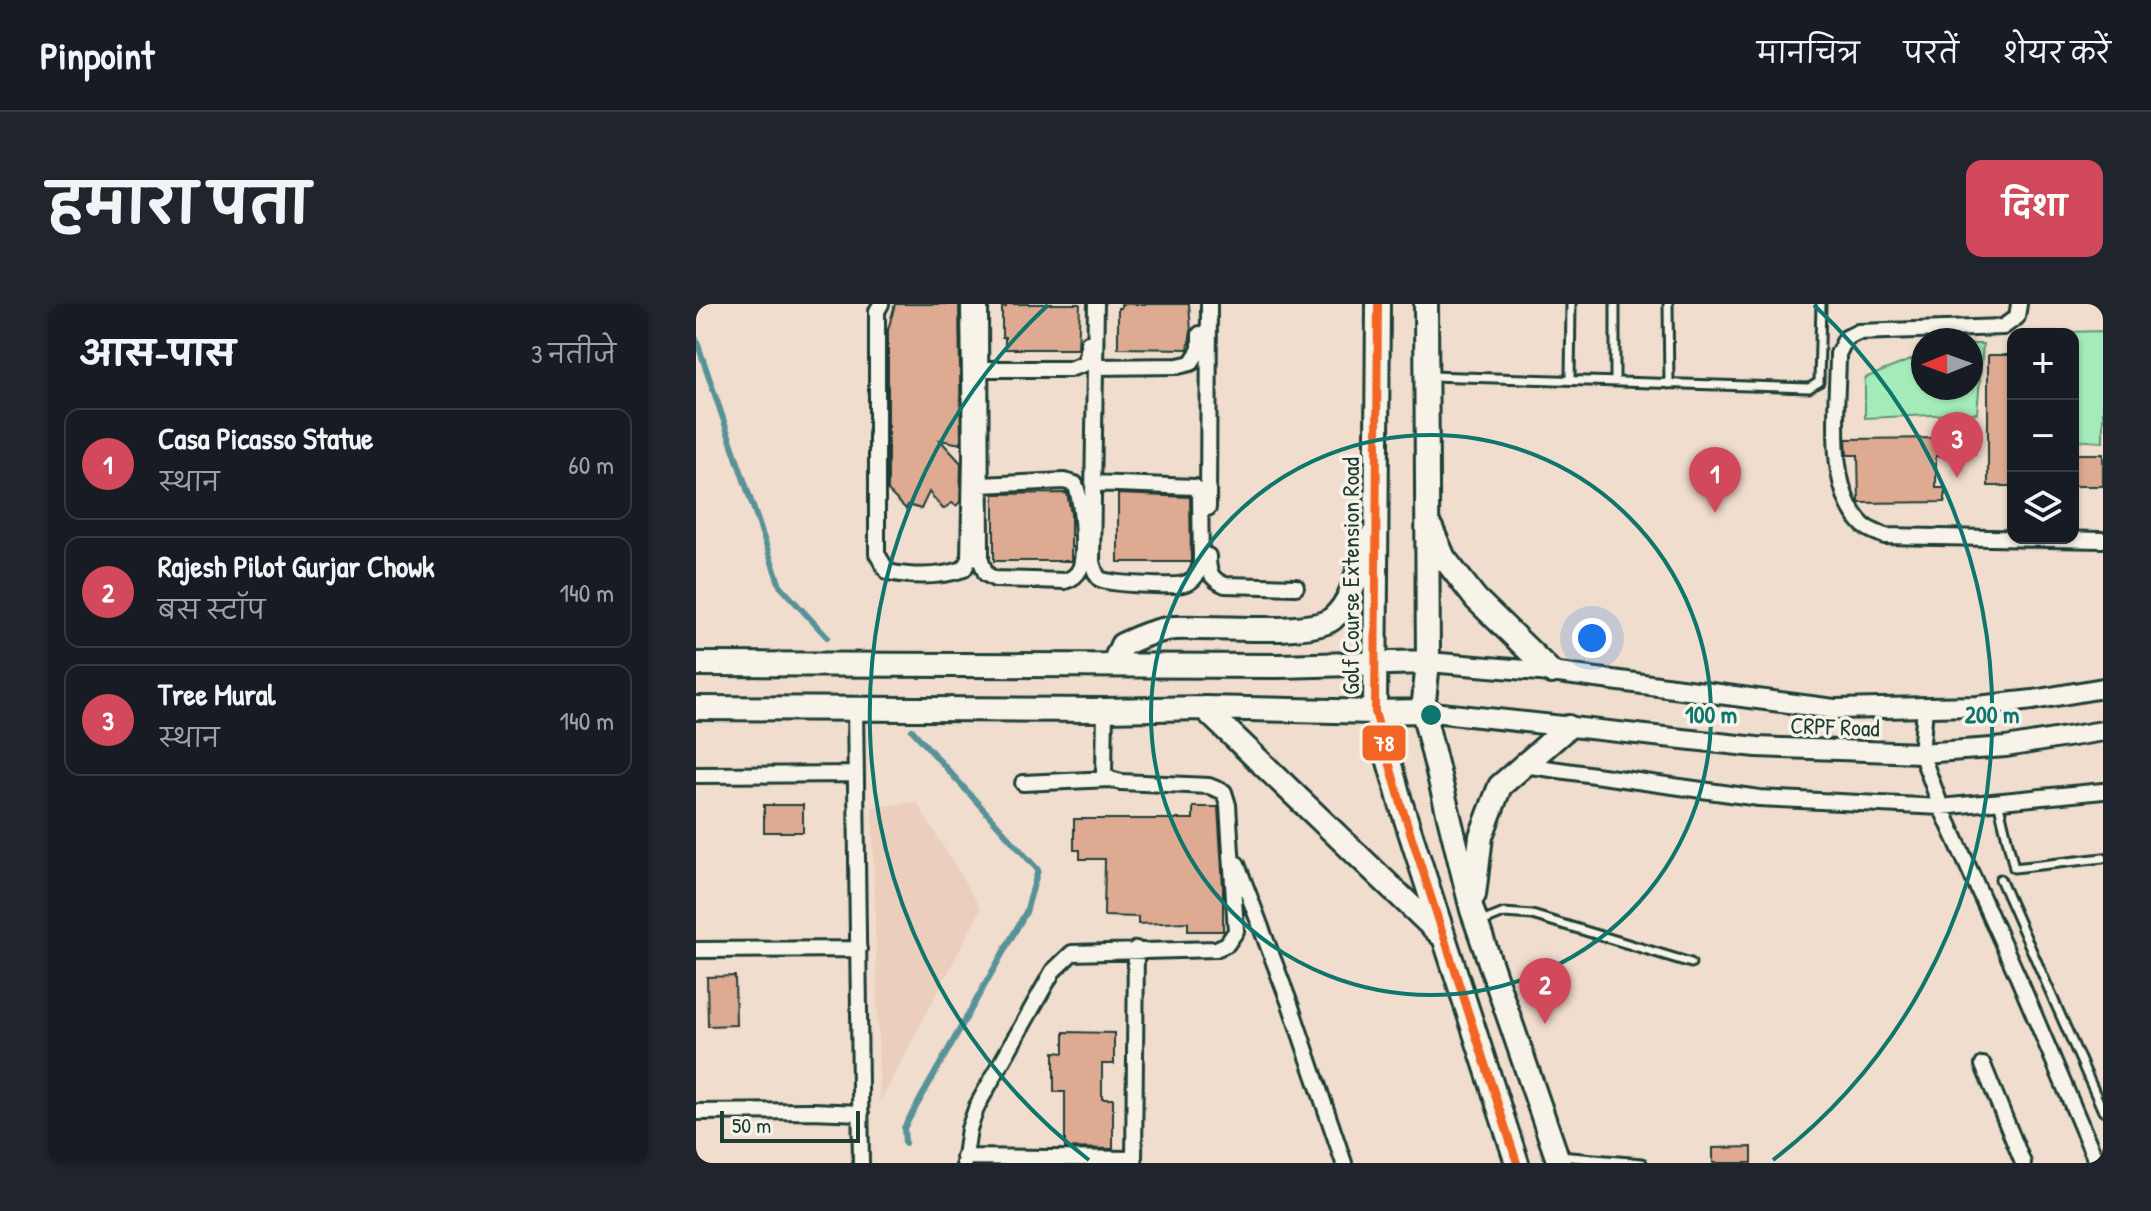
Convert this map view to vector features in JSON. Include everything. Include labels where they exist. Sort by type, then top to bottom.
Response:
[{"type":"main road","name":"Golf Course Extension Road","points":[[1378,304],[1375,712],[1517,1163]]},
{"type":"main road","points":[[1426,304],[1428,662],[1423,711],[1475,917],[1558,1159]]},
{"type":"main road","points":[[1427,519],[1444,558],[1476,599],[1551,672]]},
{"type":"main road","points":[[1113,665],[1122,645],[1147,633],[1173,628],[1301,627],[1325,623],[1333,618],[1348,598],[1366,542],[1376,532]]},
{"type":"main road","points":[[696,664],[1278,666],[1428,662]]},
{"type":"main road","points":[[696,708],[1423,711]]},
{"type":"main road","points":[[1204,708],[1444,937]]},
{"type":"main road","points":[[1475,917],[1481,836],[1500,786],[1568,727]]},
{"type":"street","points":[[881,304],[877,311],[877,554],[888,572],[905,575],[948,575],[964,569],[969,560],[969,304]]},
{"type":"street","points":[[980,304],[981,561],[986,574],[995,579],[1072,579],[1079,570],[1082,556],[1080,494],[1075,484],[1064,481],[981,485]]},
{"type":"street","points":[[982,369],[1069,369],[1084,364],[1088,353],[1088,304]]},
{"type":"street","points":[[1093,483],[1195,487],[1200,494],[1201,561],[1195,577],[1185,584],[1114,583],[1099,579],[1092,562],[1093,483],[1096,304]]},
{"type":"street","points":[[1095,367],[1178,366],[1191,363],[1200,349],[1200,304]]},
{"type":"street","points":[[1209,304],[1208,571],[1216,581],[1225,585],[1296,587]]},
{"type":"street","points":[[2019,304],[2017,317],[2003,327],[1858,332],[1846,338],[1838,354],[1838,476],[1848,504],[1864,526],[1885,536],[2103,540]]},
{"type":"street","points":[[1428,662],[1551,672],[1834,709],[1925,708],[2033,700],[2103,688]]},
{"type":"street","points":[[855,708],[861,1163]]},
{"type":"street","points":[[1925,708],[1921,753],[1941,807],[2097,1163]]},
{"type":"street","points":[[1105,710],[1104,773],[1110,779]]},
{"type":"street","name":"CRPF Road","points":[[1423,711],[1757,747],[1921,753],[2006,747],[2103,731]]},
{"type":"street","points":[[1523,765],[1759,798],[1941,807],[2103,791]]},
{"type":"street","points":[[696,775],[856,774]]},
{"type":"street","points":[[1023,783],[1110,779],[1218,788],[1224,792],[1228,805],[1238,919],[1236,931],[1227,944],[1216,949],[1136,949],[1072,953],[1053,971],[977,1106],[964,1160],[1134,1161],[1136,949]]},
{"type":"street","points":[[1231,849],[1290,1004],[1344,1163]]},
{"type":"street","points":[[696,950],[859,949]]},
{"type":"street","points":[[1983,1065],[2023,1163]]},
{"type":"street","points":[[696,1112],[861,1113]]},
{"type":"lane","points":[[1570,380],[1571,304]]},
{"type":"lane","points":[[1615,304],[1615,382]]},
{"type":"lane","points":[[1668,304],[1669,384]]},
{"type":"lane","points":[[1426,376],[1809,388],[1819,382],[1821,304]]},
{"type":"lane","points":[[1998,801],[2014,868],[2103,858]]},
{"type":"lane","points":[[2000,879],[2103,1111]]},
{"type":"lane","points":[[1475,917],[1504,913],[1532,915],[1691,963]]},
{"type":"lane","points":[[1558,1159],[1642,1163]]},
{"type":"shaded area","points":[[916,802],[981,909],[880,1102],[872,807]]},
{"type":"green space","points":[[2103,331],[2103,442],[2079,440],[2079,332]]},
{"type":"green space","points":[[1911,360],[1911,400],[1978,400],[1977,413],[1865,418],[1865,378]]},
{"type":"water","points":[[1973,422],[1975,454],[1954,455],[1952,424]]},
{"type":"building","points":[[895,304],[959,304],[961,444],[940,440],[961,463],[960,502],[956,506],[952,503],[943,509],[929,492],[921,509],[908,505],[906,509],[888,491],[888,330]]},
{"type":"building","points":[[1006,304],[1080,304],[1078,349],[1005,349],[1002,307]]},
{"type":"building","points":[[1121,304],[1189,304],[1191,331],[1188,349],[1118,348],[1118,308]]},
{"type":"building","points":[[1988,355],[2007,355],[2007,486],[1988,486]]},
{"type":"building","points":[[1945,438],[1945,456],[1936,456],[1936,488],[1945,488],[1945,502],[1859,503],[1858,455],[1847,455],[1846,439]]},
{"type":"building","points":[[2079,454],[2103,454],[2103,486],[2079,486]]},
{"type":"building","points":[[1067,493],[1071,514],[1071,561],[994,561],[994,494]]},
{"type":"building","points":[[1118,494],[1190,497],[1191,562],[1118,562]]},
{"type":"building","points":[[764,805],[803,805],[803,832],[764,832]]},
{"type":"building","points":[[1193,807],[1218,807],[1223,931],[1188,931],[1188,922],[1138,924],[1138,917],[1104,916],[1105,859],[1080,859],[1080,850],[1074,850],[1074,819],[1193,819]]},
{"type":"building","points":[[735,976],[736,1025],[708,1026],[707,977]]},
{"type":"building","points":[[1064,1032],[1114,1033],[1114,1064],[1102,1064],[1102,1099],[1113,1099],[1113,1149],[1065,1148],[1065,1092],[1054,1092],[1054,1052],[1064,1053]]},
{"type":"building","points":[[1752,1147],[1752,1163],[1713,1163],[1713,1148]]},
{"type":"waterway","points":[[696,339],[780,586],[827,637]]},
{"type":"waterway","points":[[905,1143],[904,1128],[1026,912],[1038,870],[912,730]]},
{"type":"transit line","name":"78","points":[[1378,304],[1375,712],[1401,804],[1517,1163]]},
{"type":"place","name":"Tree Mural","points":[[1957,478]]},
{"type":"place","name":"Casa Picasso Statue","points":[[1715,513]]},
{"type":"place","name":"Rajesh Pilot Gurjar Chowk","points":[[1545,1024]]}]
